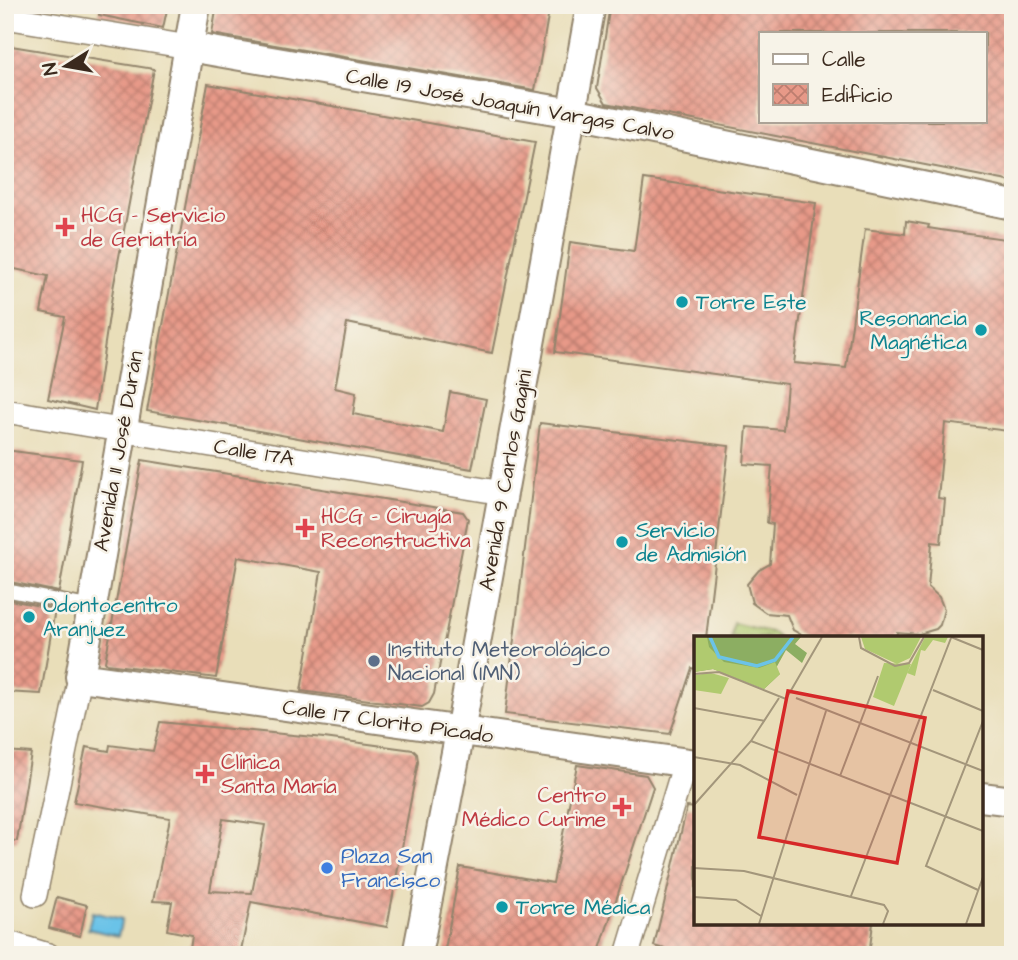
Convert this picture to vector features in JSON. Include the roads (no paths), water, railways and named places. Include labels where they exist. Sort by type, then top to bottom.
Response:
[{"type":"street","name":"Avenida 11 José Durán","points":[[34,895],[80,677],[196,5]]},
{"type":"street","name":"Avenida 9 Carlos Gagini","points":[[417,955],[460,732],[591,5]]},
{"type":"street","name":"Calle 19 José Joaquín Vargas Calvo","points":[[5,16],[572,113],[1013,205]]},
{"type":"street","name":"Calle 17A","points":[[5,411],[503,493]]},
{"type":"street","name":"Calle 17 Clorito Picado","points":[[80,677],[691,763]]},
{"type":"street","points":[[627,955],[691,763]]},
{"type":"street","points":[[983,797],[1013,801]]},
{"type":"street","points":[[5,942],[48,955]]},
{"type":"lane","points":[[5,590],[92,607]]},
{"type":"water","points":[[92,912],[122,919],[118,936],[88,929]]},
{"type":"place","name":"HCG - Servicio de Geriatría","points":[[65,227]]},
{"type":"place","name":"Torre Este","points":[[682,302]]},
{"type":"place","name":"Resonancia Magnética","points":[[981,330]]},
{"type":"place","name":"HCG - Cirugía Reconstructiva","points":[[305,528]]},
{"type":"place","name":"Servicio de Admisión","points":[[622,542]]},
{"type":"place","name":"Odontocentro Aranjuez","points":[[29,617]]},
{"type":"place","name":"Instituto Meteorológico Nacional (IMN)","points":[[374,661]]},
{"type":"place","name":"Clínica Santa María","points":[[205,774]]},
{"type":"place","name":"Centro Médico Curime","points":[[622,807]]},
{"type":"place","name":"Plaza San Francisco","points":[[327,868]]},
{"type":"place","name":"Torre Médica","points":[[502,907]]}]
